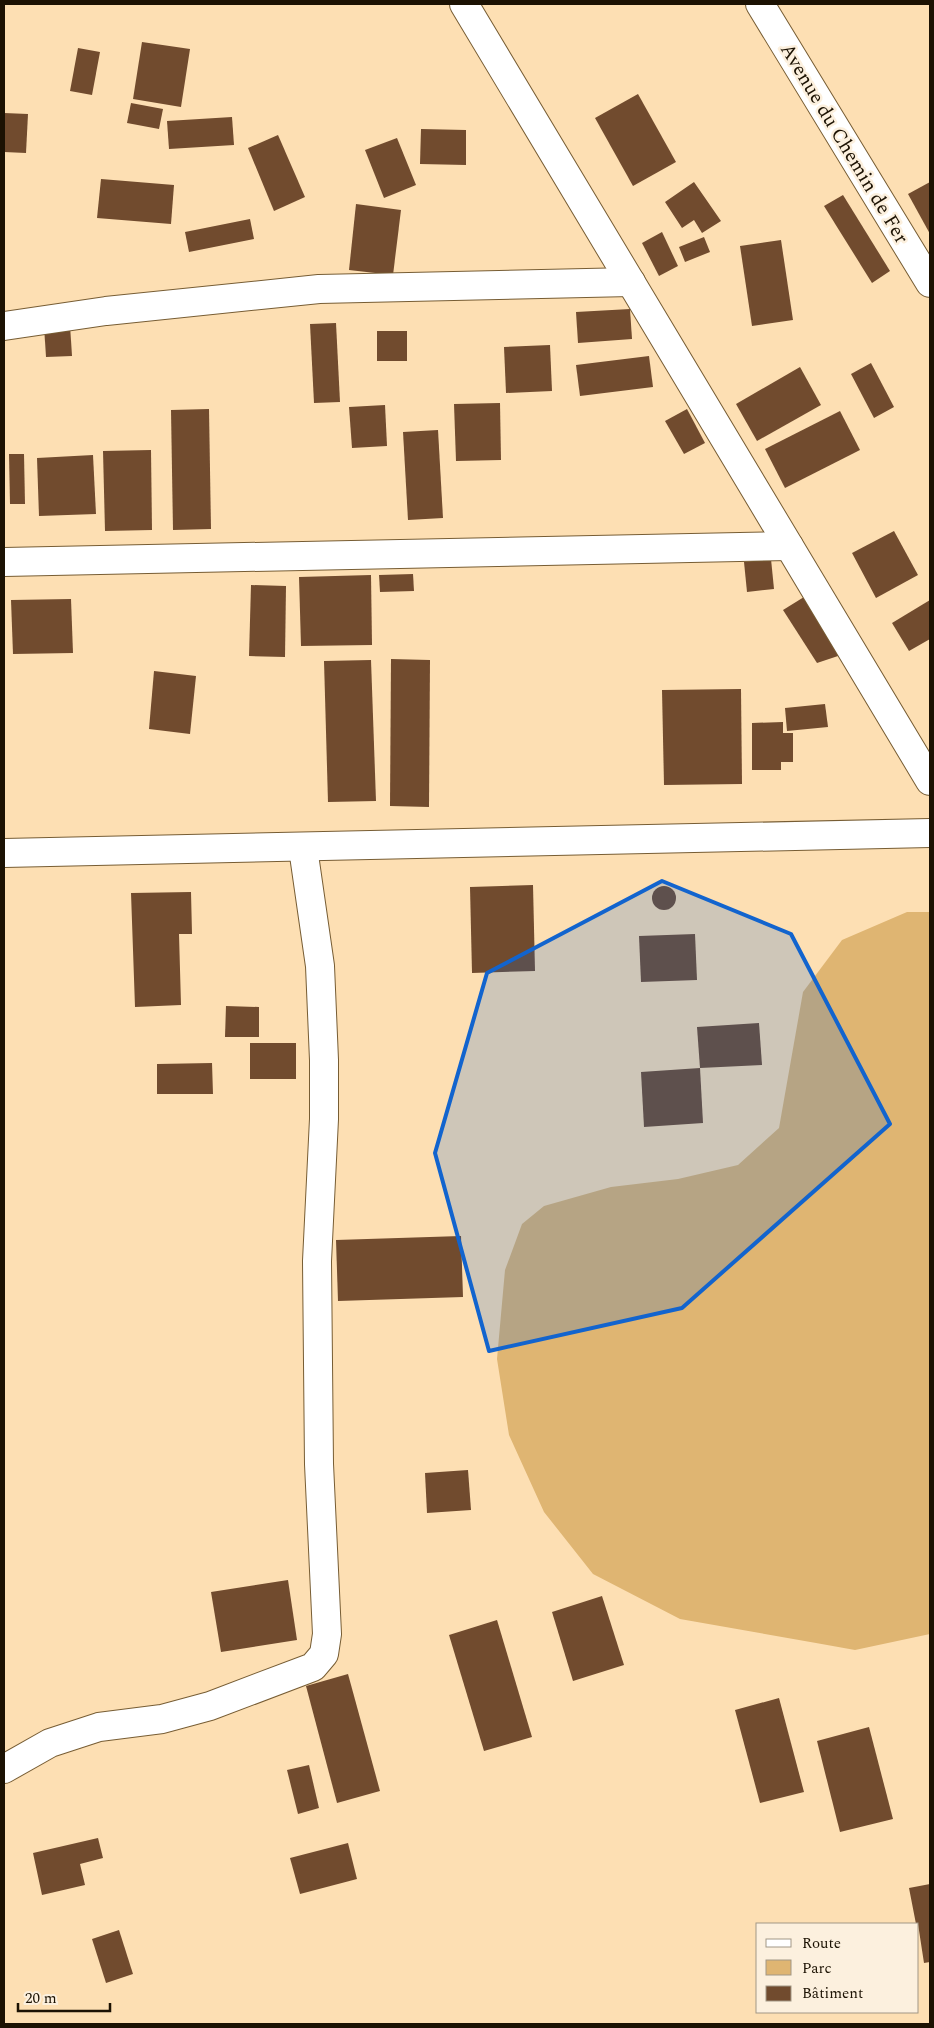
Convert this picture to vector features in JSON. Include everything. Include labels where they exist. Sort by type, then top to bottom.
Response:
[{"type":"street","points":[[464,4],[930,781]]},
{"type":"street","name":"Avenue du Chemin de Fer","points":[[760,4],[930,283]]},
{"type":"street","points":[[4,326],[106,311],[319,289],[631,282]]},
{"type":"street","points":[[4,562],[789,546]]},
{"type":"street","points":[[4,853],[930,833]]},
{"type":"street","points":[[4,1769],[50,1742],[99,1727],[162,1719],[210,1706],[313,1667],[324,1654],[327,1634],[320,1464],[317,1261],[324,1120],[324,1060],[320,966],[303,848]]},
{"type":"highlighted area","points":[[662,881],[791,934],[890,1124],[682,1308],[489,1351],[435,1153],[487,973]]},
{"type":"green space","points":[[907,912],[930,912],[930,1634],[855,1650],[680,1619],[593,1574],[544,1512],[509,1435],[497,1359],[505,1270],[522,1224],[544,1206],[611,1187],[678,1179],[738,1165],[779,1128],[803,992],[842,940]]},
{"type":"building","points":[[142,42],[190,49],[181,107],[133,99]]},
{"type":"building","points":[[78,48],[100,52],[92,95],[70,91]]},
{"type":"building","points":[[638,94],[676,162],[633,186],[595,118]]},
{"type":"building","points":[[131,103],[163,109],[159,129],[127,123]]},
{"type":"building","points":[[4,113],[28,114],[26,153],[4,152]]},
{"type":"building","points":[[232,117],[234,145],[169,149],[167,121]]},
{"type":"building","points":[[421,129],[466,130],[466,165],[420,164]]},
{"type":"building","points":[[278,135],[305,197],[274,211],[248,148]]},
{"type":"building","points":[[397,138],[416,185],[384,198],[365,150]]},
{"type":"building","points":[[101,179],[174,185],[171,224],[97,218]]},
{"type":"building","points":[[694,182],[721,221],[702,233],[694,220],[682,228],[665,202]]},
{"type":"building","points":[[930,182],[930,234],[908,194]]},
{"type":"building","points":[[843,195],[890,271],[872,283],[824,206]]},
{"type":"building","points":[[356,204],[401,210],[393,275],[349,270]]},
{"type":"building","points":[[250,219],[254,239],[189,252],[185,232]]},
{"type":"building","points":[[662,232],[678,266],[659,276],[642,243]]},
{"type":"building","points":[[704,237],[710,252],[685,262],[679,247]]},
{"type":"building","points":[[781,240],[793,320],[752,326],[740,246]]},
{"type":"building","points":[[630,309],[632,339],[578,343],[576,312]]},
{"type":"building","points":[[336,323],[340,402],[314,403],[310,324]]},
{"type":"building","points":[[70,325],[72,356],[46,357],[44,326]]},
{"type":"building","points":[[377,331],[407,331],[407,361],[377,361]]},
{"type":"building","points":[[550,345],[552,391],[506,393],[504,347]]},
{"type":"building","points":[[649,356],[653,387],[580,396],[576,365]]},
{"type":"building","points":[[871,363],[894,407],[874,418],[851,374]]},
{"type":"building","points":[[800,367],[821,405],[757,441],[736,404]]},
{"type":"building","points":[[500,403],[501,460],[456,461],[454,404]]},
{"type":"building","points":[[385,405],[387,446],[352,448],[349,407]]},
{"type":"building","points":[[209,409],[211,529],[173,530],[171,410]]},
{"type":"building","points":[[687,409],[705,443],[684,454],[665,421]]},
{"type":"building","points":[[840,411],[860,450],[785,488],[765,449]]},
{"type":"building","points":[[438,430],[443,518],[408,520],[403,432]]},
{"type":"building","points":[[151,450],[152,530],[105,531],[103,451]]},
{"type":"building","points":[[9,454],[24,454],[25,504],[10,504]]},
{"type":"building","points":[[93,455],[96,514],[39,516],[37,458]]},
{"type":"building","points":[[894,531],[918,575],[876,598],[852,553]]},
{"type":"building","points":[[771,559],[774,589],[747,592],[744,562]]},
{"type":"building","points":[[413,574],[414,591],[380,592],[379,575]]},
{"type":"building","points":[[371,575],[372,645],[301,646],[299,577]]},
{"type":"building","points":[[251,585],[286,586],[285,657],[249,656]]},
{"type":"building","points":[[804,597],[841,655],[817,663],[783,610]]},
{"type":"building","points":[[71,599],[73,653],[13,654],[11,600]]},
{"type":"building","points":[[930,600],[930,639],[909,651],[892,623]]},
{"type":"building","points":[[391,659],[430,660],[429,807],[390,806]]},
{"type":"building","points":[[371,660],[376,801],[328,802],[324,661]]},
{"type":"building","points":[[154,671],[196,676],[190,734],[149,729]]},
{"type":"building","points":[[741,689],[742,784],[664,785],[662,690]]},
{"type":"building","points":[[825,704],[828,727],[787,731],[785,708]]},
{"type":"building","points":[[783,722],[783,733],[793,733],[793,762],[781,762],[781,770],[752,770],[752,723]]},
{"type":"building","points":[[533,885],[535,971],[472,973],[470,887]]},
{"type":"building","points":[[664,886],[673,889],[676,898],[673,907],[664,910],[655,907],[652,898],[655,889]]},
{"type":"building","points":[[191,892],[192,934],[179,934],[181,1005],[135,1007],[131,893]]},
{"type":"building","points":[[695,934],[697,980],[641,982],[639,936]]},
{"type":"building","points":[[226,1006],[259,1007],[259,1037],[225,1037]]},
{"type":"building","points":[[759,1023],[762,1065],[700,1068],[697,1027]]},
{"type":"building","points":[[250,1043],[296,1043],[296,1079],[250,1079]]},
{"type":"building","points":[[212,1063],[213,1094],[157,1094],[157,1064]]},
{"type":"building","points":[[700,1068],[703,1123],[644,1127],[641,1072]]},
{"type":"building","points":[[461,1236],[463,1297],[338,1301],[336,1240]]},
{"type":"building","points":[[468,1470],[471,1510],[427,1513],[425,1473]]},
{"type":"building","points":[[288,1580],[297,1640],[221,1652],[211,1592]]},
{"type":"building","points":[[602,1596],[624,1665],[573,1681],[552,1612]]},
{"type":"building","points":[[497,1620],[532,1737],[484,1751],[449,1635]]},
{"type":"building","points":[[348,1674],[380,1791],[337,1803],[306,1686]]},
{"type":"building","points":[[779,1698],[804,1792],[760,1803],[735,1710]]},
{"type":"building","points":[[869,1727],[893,1819],[840,1832],[817,1741]]},
{"type":"building","points":[[309,1765],[319,1808],[298,1814],[287,1770]]},
{"type":"building","points":[[98,1838],[103,1858],[80,1864],[85,1885],[42,1895],[33,1853]]},
{"type":"building","points":[[348,1843],[357,1879],[300,1894],[290,1858]]},
{"type":"building","points":[[930,1884],[930,1962],[924,1963],[919,1923],[916,1923],[909,1888]]},
{"type":"building","points":[[119,1930],[133,1974],[106,1983],[92,1939]]}]
